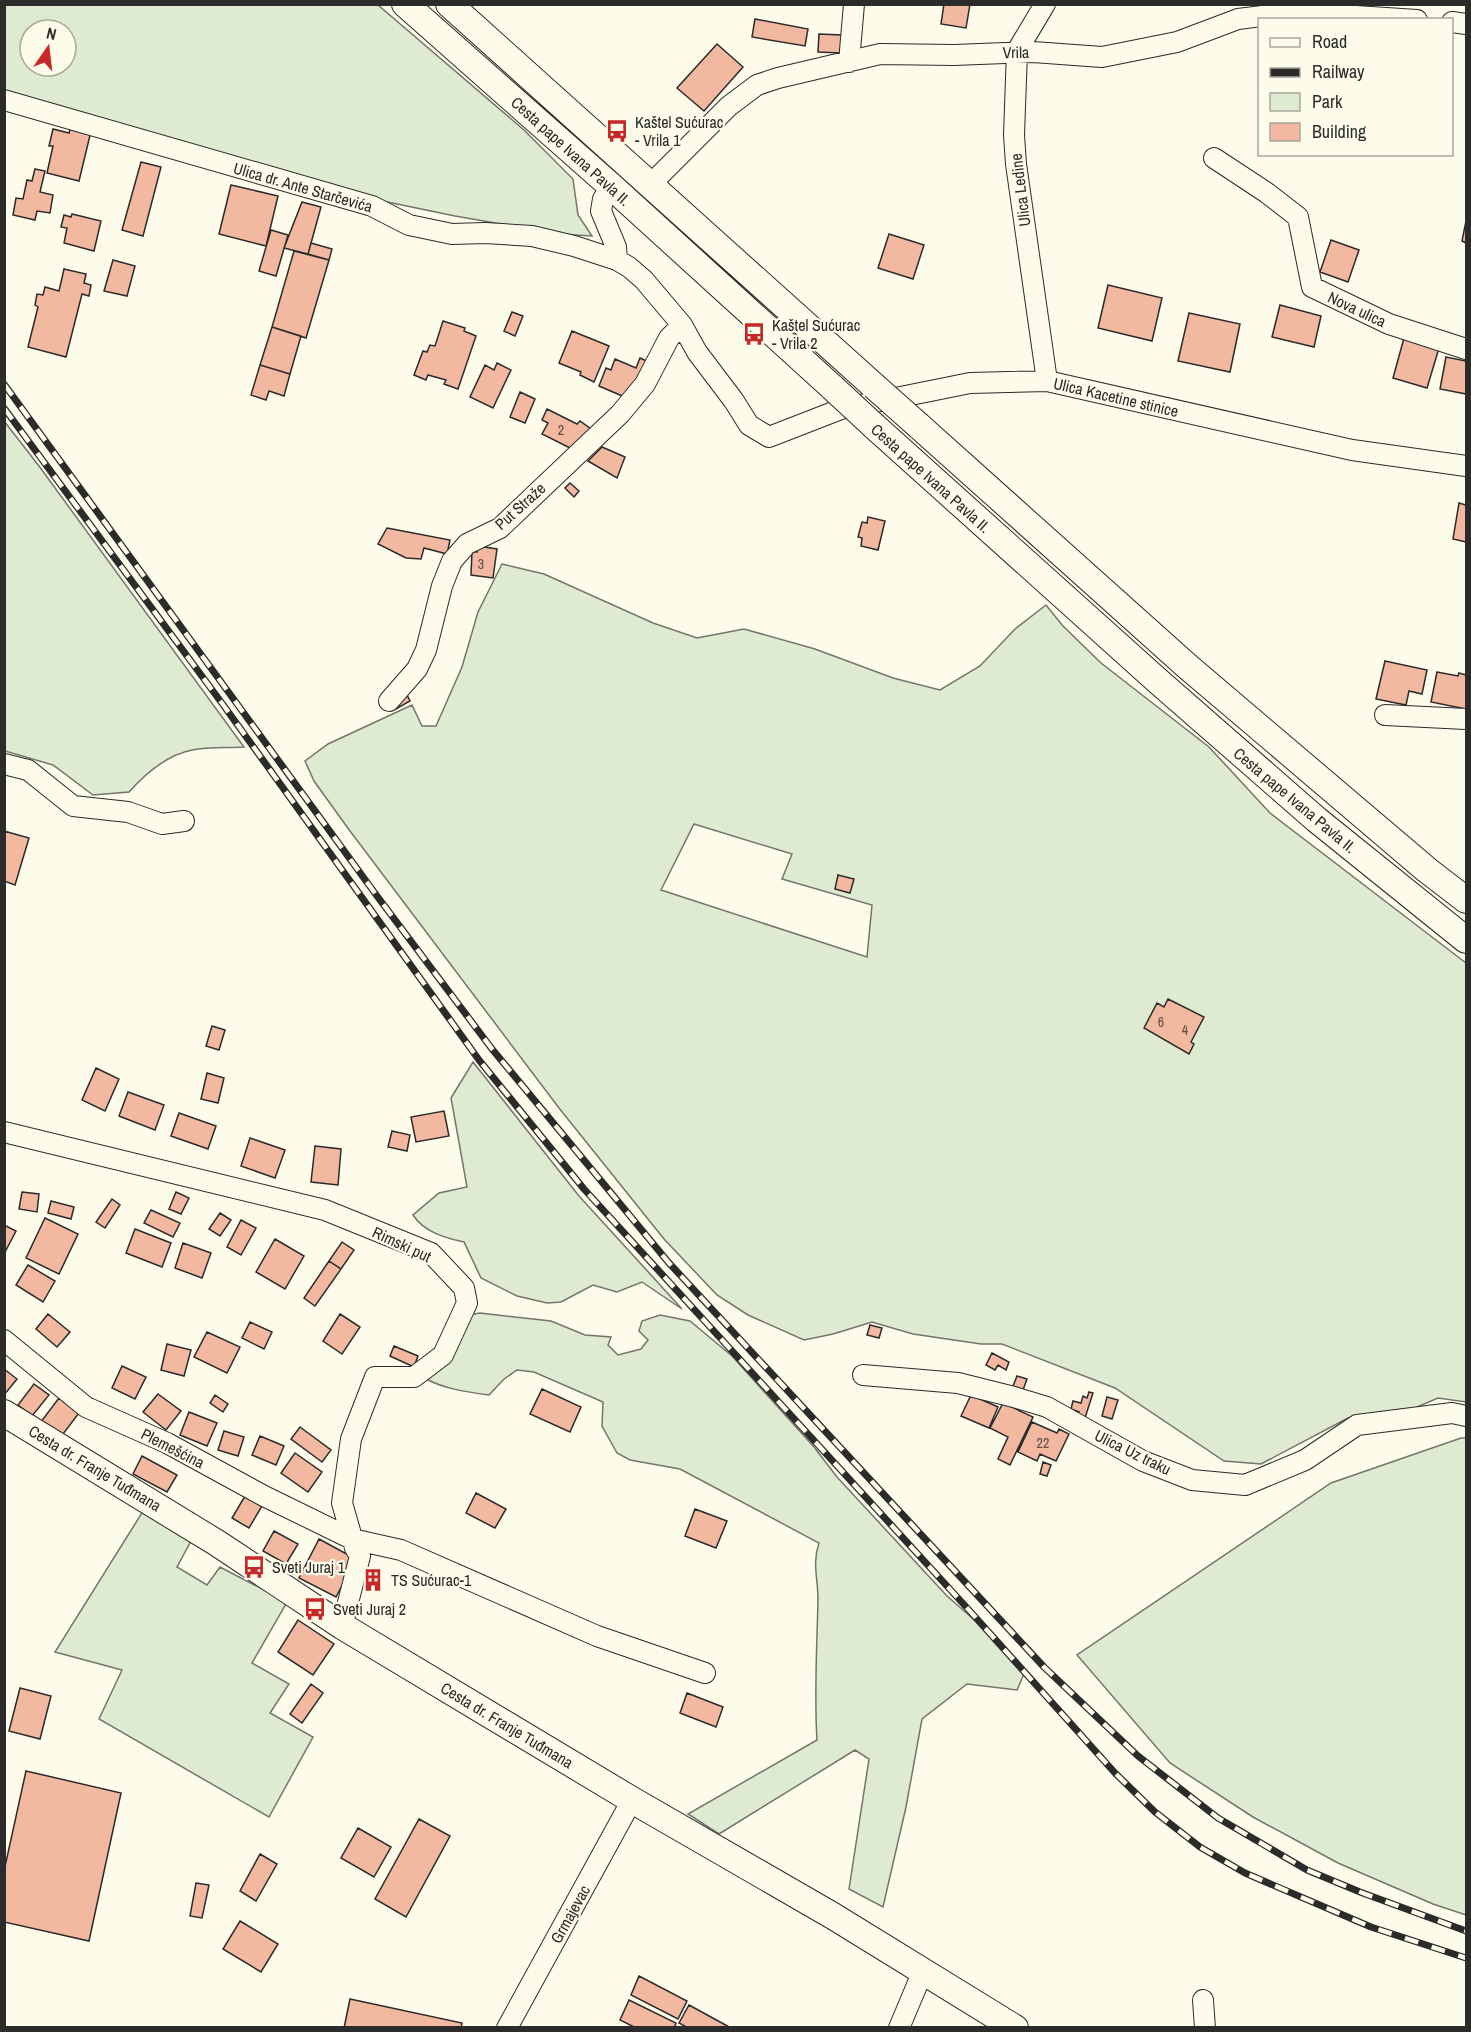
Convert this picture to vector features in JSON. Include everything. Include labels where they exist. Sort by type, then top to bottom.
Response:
[{"type":"main road","name":"Cesta pape Ivana Pavla II.","points":[[405,4],[612,187],[1159,682],[1308,812],[1467,940]]},
{"type":"main road","name":"Cesta pape Ivana Pavla II.","points":[[449,4],[1187,666],[1427,870],[1467,900]]},
{"type":"main road","name":"Cesta dr. Franje Tuđmana","points":[[4,1413],[217,1543],[342,1626],[1015,2028]]},
{"type":"street","points":[[849,62],[854,4]]},
{"type":"street","points":[[1017,51],[1045,4]]},
{"type":"street","name":"Vrila","points":[[651,184],[729,106],[757,85],[880,54],[954,55],[1017,51],[1102,57],[1177,42],[1238,19],[1294,12],[1386,18]]},
{"type":"street","name":"Ulica Ledine","points":[[1017,51],[1016,164],[1047,381]]},
{"type":"street","name":"Ulica dr. Ante Starčevića","points":[[4,100],[372,206],[409,225],[452,234],[485,233],[532,236],[617,260],[644,280],[682,325]]},
{"type":"street","name":"Nova ulica","points":[[1214,159],[1267,193],[1298,217],[1312,287],[1389,324],[1467,349]]},
{"type":"street","points":[[612,187],[603,199],[601,211],[616,247],[617,260]]},
{"type":"street","name":"Ulica Kacetine stinice","points":[[682,325],[697,352],[749,424],[769,437],[841,409],[970,383],[1047,381],[1352,450],[1467,466]]},
{"type":"street","name":"Put Straže","points":[[389,701],[417,669],[426,650],[442,586],[452,561],[467,544],[500,528],[620,414],[645,384],[669,338],[682,325]]},
{"type":"street","points":[[1385,716],[1467,719]]},
{"type":"street","points":[[4,764],[28,770],[73,806],[128,812],[162,824],[184,821]]},
{"type":"street","name":"Rimski put","points":[[4,1132],[325,1210],[431,1253],[464,1288],[467,1303],[443,1355],[414,1377],[375,1377],[351,1439],[342,1503],[355,1548],[360,1556],[342,1626]]},
{"type":"street","name":"Plemešćina","points":[[4,1340],[86,1407],[167,1443],[264,1496],[352,1539],[401,1550],[597,1636],[705,1673]]},
{"type":"street","name":"Ulica Uz traku","points":[[863,1375],[958,1383],[1014,1396],[1047,1407],[1152,1465],[1192,1480],[1245,1485],[1305,1460],[1357,1425],[1452,1413],[1467,1416]]},
{"type":"street","name":"Grmajevac","points":[[507,2028],[633,1800]]},
{"type":"street","points":[[899,2028],[923,1971]]},
{"type":"street","points":[[1203,2000],[1205,2028]]},
{"type":"green space","points":[[4,5],[378,5],[524,130],[573,179],[578,215],[592,236],[559,234],[373,199],[5,92]]},
{"type":"green space","points":[[4,421],[244,747],[192,750],[174,756],[157,766],[129,792],[93,795],[53,765],[5,751]]},
{"type":"green space","points":[[502,564],[544,574],[653,623],[697,638],[744,629],[815,649],[893,678],[940,690],[980,666],[1015,629],[1046,605],[1063,626],[1101,663],[1209,747],[1270,813],[1466,963],[1466,1402],[1438,1398],[1410,1410],[1348,1418],[1261,1464],[1224,1461],[1115,1388],[1002,1344],[981,1344],[913,1334],[872,1322],[804,1340],[748,1315],[717,1295],[664,1239],[559,1108],[350,831],[314,781],[305,761],[328,744],[412,705],[422,726],[436,726],[462,667],[478,612]],"holes":[[[694,824],[792,854],[782,879],[872,905],[867,957],[661,890]]]},
{"type":"green space","points":[[473,1062],[579,1196],[682,1309],[642,1282],[617,1292],[593,1285],[561,1302],[547,1303],[517,1296],[481,1278],[464,1242],[436,1233],[418,1221],[413,1215],[439,1193],[467,1187],[451,1098]]},
{"type":"green space","points":[[480,1313],[551,1321],[585,1335],[611,1337],[608,1345],[618,1355],[641,1349],[648,1340],[639,1331],[642,1321],[660,1315],[690,1321],[732,1356],[814,1447],[837,1477],[947,1596],[980,1625],[1024,1674],[1017,1690],[967,1684],[922,1719],[906,1807],[883,1907],[849,1889],[869,1759],[855,1750],[719,1834],[688,1814],[817,1740],[818,1599],[816,1564],[819,1543],[680,1469],[630,1460],[617,1453],[602,1426],[603,1402],[534,1372],[517,1370],[504,1379],[489,1395],[448,1388],[426,1379],[469,1315]]},
{"type":"green space","points":[[1466,1438],[1466,1915],[1433,1904],[1338,1863],[1253,1817],[1170,1763],[1077,1655],[1331,1483]]},
{"type":"green space","points":[[145,1508],[191,1541],[177,1567],[207,1585],[220,1567],[287,1602],[252,1663],[289,1684],[270,1713],[313,1737],[269,1817],[99,1719],[122,1670],[55,1652]]},
{"type":"building","points":[[944,4],[970,4],[966,28],[941,24]]},
{"type":"building","points":[[755,19],[808,29],[805,46],[752,37]]},
{"type":"building","points":[[819,34],[842,35],[841,53],[818,52]]},
{"type":"building","points":[[717,44],[743,67],[704,111],[677,88]]},
{"type":"building","points":[[72,123],[92,127],[79,181],[47,173],[53,146],[49,146],[53,129],[69,133]]},
{"type":"building","points":[[141,162],[161,167],[143,236],[122,230]]},
{"type":"building","points":[[35,169],[45,171],[40,192],[53,195],[50,213],[37,211],[35,220],[13,215],[16,198],[23,199],[27,180],[32,181]]},
{"type":"building","points":[[231,185],[278,196],[266,246],[219,234]]},
{"type":"building","points":[[302,202],[321,207],[308,254],[284,248]]},
{"type":"building","points":[[72,214],[101,221],[94,251],[64,243],[67,228],[61,227],[64,215],[71,217]]},
{"type":"building","points":[[1466,221],[1466,243],[1462,241]]},
{"type":"building","points":[[271,230],[288,235],[276,276],[259,271]]},
{"type":"building","points":[[889,234],[924,245],[913,279],[878,268]]},
{"type":"building","points":[[1331,240],[1359,250],[1348,282],[1320,272]]},
{"type":"building","points":[[311,243],[332,249],[329,260],[308,254]]},
{"type":"building","points":[[294,251],[329,260],[306,338],[272,327]]},
{"type":"building","points":[[113,260],[135,266],[127,296],[104,291]]},
{"type":"building","points":[[64,269],[86,274],[84,283],[91,285],[89,296],[82,294],[66,357],[28,347],[38,307],[35,305],[37,294],[43,295],[45,287],[59,291]]},
{"type":"building","points":[[1108,285],[1162,298],[1152,341],[1098,328]]},
{"type":"building","points":[[1280,305],[1321,316],[1314,347],[1272,337]]},
{"type":"building","points":[[512,312],[523,316],[515,336],[504,331]]},
{"type":"building","points":[[1189,313],[1240,324],[1230,372],[1178,361]]},
{"type":"building","points":[[443,321],[465,328],[464,331],[476,336],[458,389],[444,384],[446,380],[428,375],[426,380],[414,375],[423,351],[427,352],[430,345],[435,346]]},
{"type":"building","points":[[272,327],[301,336],[290,374],[260,365]]},
{"type":"building","points":[[572,331],[609,346],[594,382],[580,375],[581,372],[559,363]]},
{"type":"building","points":[[1404,338],[1439,348],[1427,388],[1393,378]]},
{"type":"building","points":[[1446,357],[1466,361],[1466,394],[1440,389]]},
{"type":"building","points":[[640,358],[651,363],[627,398],[599,386],[606,368],[611,370],[615,359],[636,368]]},
{"type":"building","points":[[497,363],[511,370],[493,408],[470,397],[485,365],[494,370]]},
{"type":"building","points":[[260,365],[290,374],[284,396],[269,391],[266,400],[251,395]]},
{"type":"building","points":[[520,392],[535,399],[525,423],[510,417]]},
{"type":"building","points":[[547,409],[577,424],[580,421],[591,429],[574,450],[542,434],[548,423],[542,420]]},
{"type":"building","points":[[602,447],[625,457],[617,478],[588,461]]},
{"type":"building","points":[[570,483],[579,491],[574,497],[565,488]]},
{"type":"building","points":[[1459,503],[1466,505],[1466,542],[1453,539]]},
{"type":"building","points":[[868,517],[885,521],[878,550],[861,546],[862,538],[858,537],[862,522],[867,523]]},
{"type":"building","points":[[387,528],[450,540],[447,554],[424,548],[421,559],[406,558],[378,544]]},
{"type":"building","points":[[478,546],[497,549],[493,578],[471,575],[472,551],[477,552]]},
{"type":"building","points":[[1385,661],[1427,670],[1422,694],[1409,691],[1406,705],[1376,699]]},
{"type":"building","points":[[1437,672],[1458,676],[1459,673],[1466,675],[1466,709],[1431,702]]},
{"type":"building","points":[[406,693],[410,701],[396,709],[396,699]]},
{"type":"building","points":[[4,831],[29,838],[15,885],[4,881]]},
{"type":"building","points":[[838,875],[854,879],[850,893],[835,889]]},
{"type":"building","points":[[1168,999],[1204,1017],[1191,1042],[1194,1044],[1189,1054],[1144,1028],[1157,1003],[1164,1007]]},
{"type":"building","points":[[212,1026],[225,1030],[219,1050],[206,1046]]},
{"type":"building","points":[[96,1068],[119,1079],[105,1111],[82,1100]]},
{"type":"building","points":[[207,1073],[224,1078],[218,1103],[201,1099]]},
{"type":"building","points":[[128,1092],[164,1105],[155,1130],[119,1116]]},
{"type":"building","points":[[444,1111],[449,1136],[416,1142],[411,1117]]},
{"type":"building","points":[[179,1113],[216,1126],[208,1149],[171,1136]]},
{"type":"building","points":[[392,1131],[410,1135],[407,1151],[388,1147]]},
{"type":"building","points":[[250,1138],[285,1150],[275,1178],[241,1166]]},
{"type":"building","points":[[315,1146],[341,1149],[338,1185],[311,1182]]},
{"type":"building","points":[[22,1192],[39,1194],[37,1212],[19,1209]]},
{"type":"building","points":[[176,1192],[189,1198],[181,1214],[169,1209]]},
{"type":"building","points":[[112,1199],[120,1205],[105,1228],[96,1222]]},
{"type":"building","points":[[51,1201],[74,1207],[71,1219],[48,1213]]},
{"type":"building","points":[[151,1210],[180,1223],[173,1237],[144,1223]]},
{"type":"building","points":[[220,1213],[231,1220],[220,1236],[209,1229]]},
{"type":"building","points":[[45,1218],[78,1234],[59,1274],[26,1258]]},
{"type":"building","points":[[241,1220],[256,1228],[241,1255],[227,1247]]},
{"type":"building","points":[[4,1225],[16,1231],[5,1252],[4,1252]]},
{"type":"building","points":[[135,1229],[171,1243],[162,1267],[126,1253]]},
{"type":"building","points":[[275,1239],[304,1256],[285,1289],[256,1272]]},
{"type":"building","points":[[342,1242],[354,1250],[341,1269],[329,1261]]},
{"type":"building","points":[[183,1243],[211,1253],[202,1278],[175,1268]]},
{"type":"building","points":[[329,1261],[341,1269],[315,1306],[304,1298]]},
{"type":"building","points":[[28,1265],[55,1281],[43,1302],[16,1285]]},
{"type":"building","points":[[48,1314],[70,1332],[57,1347],[36,1329]]},
{"type":"building","points":[[340,1314],[360,1327],[342,1354],[323,1341]]},
{"type":"building","points":[[250,1322],[272,1332],[264,1349],[242,1338]]},
{"type":"building","points":[[870,1325],[882,1328],[879,1338],[867,1335]]},
{"type":"building","points":[[207,1332],[240,1347],[227,1373],[194,1357]]},
{"type":"building","points":[[167,1344],[191,1350],[184,1376],[161,1370]]},
{"type":"building","points":[[394,1346],[418,1356],[414,1367],[390,1356]]},
{"type":"building","points":[[992,1353],[1009,1362],[1006,1370],[998,1365],[995,1370],[986,1365]]},
{"type":"building","points":[[122,1366],[146,1377],[135,1399],[112,1388]]},
{"type":"building","points":[[4,1369],[17,1379],[4,1395]]},
{"type":"building","points":[[1017,1376],[1027,1379],[1023,1390],[1013,1386]]},
{"type":"building","points":[[34,1384],[49,1395],[32,1416],[18,1405]]},
{"type":"building","points":[[542,1389],[581,1407],[570,1432],[530,1414]]},
{"type":"building","points":[[1089,1392],[1093,1393],[1084,1421],[1076,1418],[1079,1412],[1071,1409],[1073,1401],[1081,1403],[1083,1396],[1087,1398]]},
{"type":"building","points":[[158,1394],[181,1411],[166,1430],[143,1412]]},
{"type":"building","points":[[215,1395],[228,1404],[223,1412],[210,1403]]},
{"type":"building","points":[[971,1395],[998,1407],[989,1428],[961,1416]]},
{"type":"building","points":[[1107,1397],[1118,1400],[1112,1419],[1102,1416]]},
{"type":"building","points":[[59,1398],[79,1413],[60,1438],[40,1423]]},
{"type":"building","points":[[1003,1403],[1033,1417],[1010,1465],[998,1459],[1008,1437],[990,1428]]},
{"type":"building","points":[[189,1412],[217,1423],[207,1446],[180,1435]]},
{"type":"building","points":[[1032,1422],[1057,1433],[1059,1429],[1069,1434],[1056,1461],[1040,1454],[1037,1461],[1018,1452]]},
{"type":"building","points":[[300,1427],[331,1450],[322,1462],[291,1439]]},
{"type":"building","points":[[224,1431],[244,1437],[238,1456],[218,1450]]},
{"type":"building","points":[[260,1436],[284,1446],[276,1465],[252,1455]]},
{"type":"building","points":[[295,1453],[322,1472],[308,1492],[281,1473]]},
{"type":"building","points":[[142,1456],[177,1475],[167,1492],[133,1474]]},
{"type":"building","points":[[1043,1462],[1051,1465],[1047,1476],[1040,1474]]},
{"type":"building","points":[[476,1493],[506,1509],[495,1528],[466,1513]]},
{"type":"building","points":[[245,1496],[262,1506],[249,1528],[232,1518]]},
{"type":"building","points":[[695,1509],[727,1521],[716,1548],[685,1536]]},
{"type":"building","points":[[274,1531],[298,1544],[286,1564],[263,1551]]},
{"type":"building","points":[[319,1539],[356,1559],[336,1597],[299,1578]]},
{"type":"building","name":"TS Sućurac-1","points":[[372,1574],[379,1581],[373,1586],[367,1579]]},
{"type":"building","points":[[298,1620],[334,1644],[313,1675],[278,1652]]},
{"type":"building","points":[[311,1684],[323,1693],[302,1723],[290,1714]]},
{"type":"building","points":[[20,1688],[51,1696],[40,1739],[9,1731]]},
{"type":"building","points":[[687,1693],[723,1707],[716,1727],[680,1713]]},
{"type":"building","points":[[26,1771],[121,1793],[89,1941],[4,1922],[4,1871]]},
{"type":"building","points":[[419,1819],[450,1836],[406,1917],[375,1899]]},
{"type":"building","points":[[358,1828],[391,1847],[374,1877],[341,1858]]},
{"type":"building","points":[[260,1854],[277,1864],[256,1901],[240,1891]]},
{"type":"building","points":[[196,1883],[209,1885],[202,1918],[190,1916]]},
{"type":"building","points":[[240,1921],[278,1944],[261,1972],[223,1949]]},
{"type":"building","points":[[639,1976],[687,2001],[678,2019],[631,1995]]},
{"type":"building","points":[[350,1999],[462,2023],[461,2028],[344,2028]]},
{"type":"building","points":[[629,2000],[676,2023],[674,2028],[636,2028],[620,2020]]},
{"type":"building","points":[[689,2005],[731,2028],[688,2028],[679,2023]]},
{"type":"railway","points":[[4,384],[377,896],[492,1049],[669,1263],[1044,1667],[1138,1756],[1218,1818],[1307,1870],[1466,1931]]},
{"type":"railway","points":[[4,408],[224,706],[479,1060],[584,1189],[1115,1773],[1155,1812],[1200,1847],[1245,1873],[1371,1927],[1466,1958]]},
{"type":"place","name":"Kaštel Sućurac - Vrila 1","points":[[617,131]]},
{"type":"place","name":"Kaštel Sućurac - Vrila 2","points":[[754,334]]},
{"type":"place","name":"Sveti Juraj 1","points":[[254,1567]]},
{"type":"place","name":"TS Sućurac-1","points":[[373,1580]]},
{"type":"place","name":"Sveti Juraj 2","points":[[315,1609]]}]
